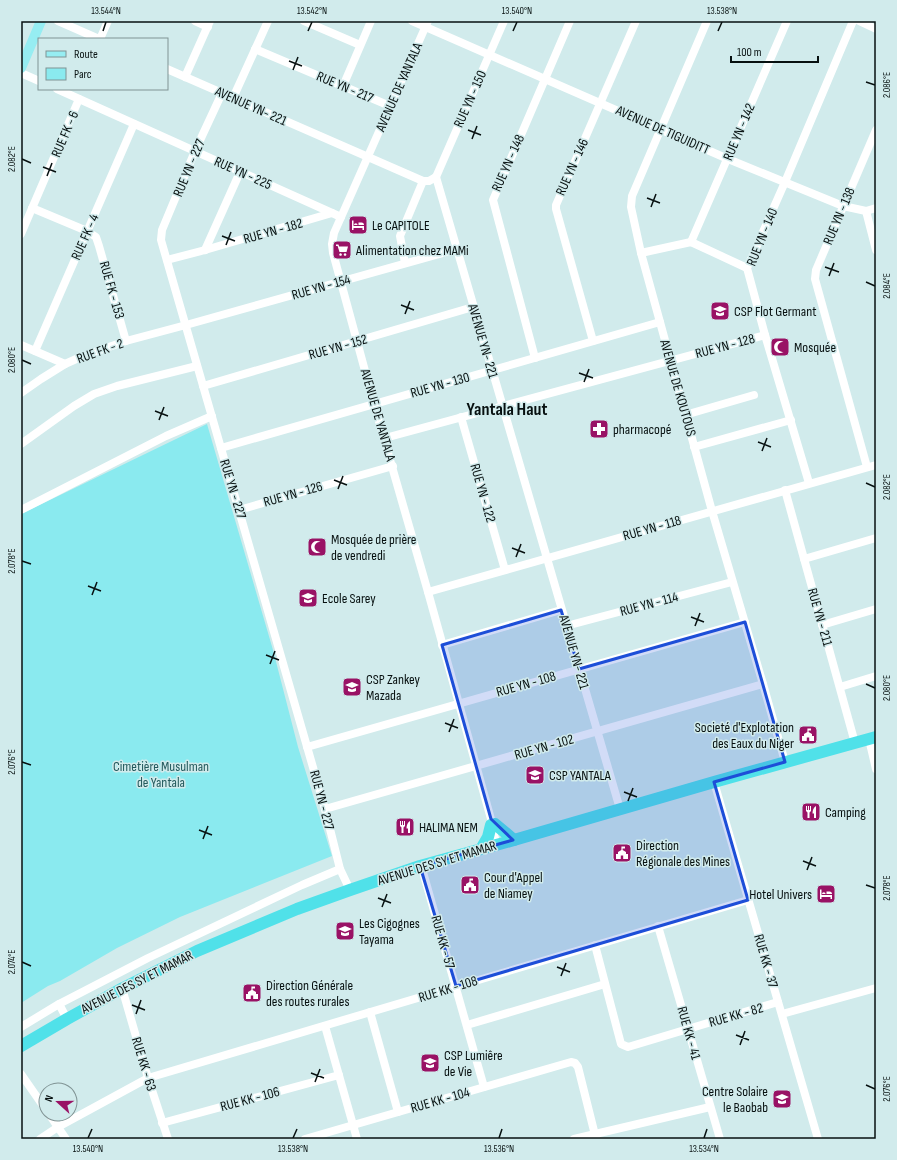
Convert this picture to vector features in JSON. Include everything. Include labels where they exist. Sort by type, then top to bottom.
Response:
[{"type":"highway","name":"AVENUE DES SY ET MAMAR","points":[[21,1046],[123,988],[197,952],[297,909],[420,866],[873,738]]},
{"type":"highway","points":[[481,849],[493,823],[514,840]]},
{"type":"main road","points":[[21,68],[41,21]]},
{"type":"street","points":[[58,21],[97,38]]},
{"type":"street","points":[[100,38],[108,21]]},
{"type":"street","points":[[185,77],[209,24],[195,21]]},
{"type":"street","points":[[234,98],[268,21]]},
{"type":"street","points":[[304,21],[360,45]]},
{"type":"street","points":[[343,86],[371,21]]},
{"type":"street","name":"AVENUE DE TIGUIDITT","points":[[412,21],[427,24],[489,55],[785,182],[843,206],[866,211]]},
{"type":"street","name":"RUE YN - 150","points":[[436,177],[504,21]]},
{"type":"street","name":"RUE YN - 148","points":[[535,358],[493,200],[570,21]]},
{"type":"street","name":"RUE YN - 146","points":[[593,341],[556,205],[636,21]]},
{"type":"street","name":"AVENUE DE KOUTOUS","points":[[707,21],[631,201],[631,207],[641,253],[670,361],[784,762]]},
{"type":"street","name":"RUE YN - 142","points":[[691,242],[787,21]]},
{"type":"street","name":"RUE YN - 140","points":[[809,483],[765,335],[747,268],[853,21]]},
{"type":"street","points":[[859,21],[876,28]]},
{"type":"street","name":"AVENUE DE YANTALA","points":[[427,24],[341,217],[334,234],[332,244],[335,262],[374,404],[385,438],[498,844]]},
{"type":"street","name":"RUE YN - 217","points":[[255,49],[390,106]]},
{"type":"street","name":"AVENUE YN- 221","points":[[168,69],[423,181]]},
{"type":"street","points":[[21,73],[38,81]]},
{"type":"street","name":"RUE YN - 225","points":[[59,90],[341,217]]},
{"type":"street","name":"RUE YN - 227","points":[[222,93],[162,230],[161,240],[240,510],[325,809],[340,869],[350,890]]},
{"type":"street","name":"RUE FK - 6","points":[[21,234],[80,99]]},
{"type":"street","name":"RUE FK - 4","points":[[35,351],[134,124]]},
{"type":"street","name":"RUE YN - 138","points":[[867,467],[815,279],[816,270],[876,130]]},
{"type":"street","points":[[205,250],[240,172]]},
{"type":"street","points":[[405,263],[400,236],[423,181],[429,181],[436,177]]},
{"type":"street","name":"AVENUE YN- 221","points":[[436,177],[620,810]]},
{"type":"street","name":"RUE FK - 153","points":[[32,208],[87,231],[97,240],[126,341]]},
{"type":"street","points":[[876,208],[866,211],[876,250]]},
{"type":"street","name":"RUE YN - 182","points":[[167,260],[332,213]]},
{"type":"street","points":[[641,253],[691,242],[747,268]]},
{"type":"street","name":"RUE YN - 154","points":[[186,325],[457,249]]},
{"type":"street","name":"RUE YN - 152","points":[[203,386],[474,307]]},
{"type":"street","name":"RUE YN - 130","points":[[221,448],[660,322]]},
{"type":"street","name":"RUE FK - 2","points":[[21,393],[40,379],[65,364],[83,356],[126,341],[186,325]]},
{"type":"street","name":"RUE YN - 128","points":[[385,438],[765,335]]},
{"type":"street","points":[[21,345],[65,364]]},
{"type":"street","points":[[21,444],[74,406],[94,394],[116,386],[197,366]]},
{"type":"street","points":[[685,415],[754,395]]},
{"type":"street","points":[[21,510],[166,436],[212,416]]},
{"type":"street","name":"RUE YN - 122","points":[[462,417],[505,570]]},
{"type":"street","points":[[694,447],[791,420]]},
{"type":"street","name":"RUE YN - 118","points":[[428,592],[876,464]]},
{"type":"street","name":"RUE YN - 126","points":[[240,510],[392,466]]},
{"type":"street","name":"RUE YN - 211","points":[[785,490],[855,743]]},
{"type":"street","points":[[804,559],[876,538]]},
{"type":"street","name":"RUE YN - 114","points":[[566,626],[732,582]]},
{"type":"street","points":[[822,625],[876,609]]},
{"type":"street","points":[[442,645],[561,610]]},
{"type":"street","name":"RUE YN - 108","points":[[307,747],[745,622]]},
{"type":"street","points":[[840,687],[876,676]]},
{"type":"street","name":"RUE YN - 102","points":[[325,809],[763,684]]},
{"type":"street","points":[[873,738],[876,769]]},
{"type":"street","name":"RUE KK - 37","points":[[714,782],[818,1139]]},
{"type":"street","name":"RUE KK - 57","points":[[420,866],[423,872],[484,1087]]},
{"type":"street","points":[[21,1027],[59,1004],[148,958],[302,885],[340,869]]},
{"type":"street","name":"RUE KK - 108","points":[[40,1139],[58,1127],[148,1078],[748,900]]},
{"type":"street","name":"RUE KK - 41","points":[[658,926],[720,1139]]},
{"type":"street","points":[[467,1025],[605,984],[595,945]]},
{"type":"street","name":"RUE KK - 82","points":[[605,984],[621,1044],[628,1047],[778,1002]]},
{"type":"street","name":"RUE KK - 63","points":[[123,988],[148,1078],[168,1139]]},
{"type":"street","points":[[782,1014],[876,988]]},
{"type":"street","points":[[59,1004],[67,1019]]},
{"type":"street","points":[[370,1012],[398,1112]]},
{"type":"street","points":[[324,1026],[357,1139]]},
{"type":"street","name":"RUE KK - 104","points":[[305,1139],[571,1062],[575,1063],[578,1067],[595,1137]]},
{"type":"street","points":[[21,1074],[38,1098]]},
{"type":"street","name":"RUE KK - 106","points":[[162,1123],[338,1074]]},
{"type":"street","points":[[574,1139],[595,1137],[710,1107]]},
{"type":"street","points":[[55,1122],[66,1139]]},
{"type":"highlighted area","points":[[561,610],[579,669],[745,622],[785,762],[714,782],[748,900],[456,986],[420,866],[513,840],[491,819],[442,645]]},
{"type":"green space","name":"Cimetière Musulman de Yantala","points":[[207,424],[273,650],[298,747],[332,856],[180,917],[117,948],[60,981],[48,986],[21,1003],[21,514]]},
{"type":"place","name":"Le CAPITOLE","points":[[358,225]]},
{"type":"place","name":"Alimentation chez MAMi","points":[[342,250]]},
{"type":"place","name":"CSP Flot Germant","points":[[720,311]]},
{"type":"place","name":"Mosquée","points":[[780,347]]},
{"type":"place","name":"pharmacopé","points":[[599,429]]},
{"type":"place","name":"Mosquée de prière de vendredi","points":[[317,547]]},
{"type":"place","name":"Ecole Sarey","points":[[308,598]]},
{"type":"place","name":"CSP Zankey Mazada","points":[[352,687]]},
{"type":"place","name":"Societé d'Explotation des Eaux du Niger","points":[[808,735]]},
{"type":"place","name":"CSP YANTALA","points":[[535,775]]},
{"type":"place","name":"Camping","points":[[811,812]]},
{"type":"place","name":"HALIMA NEM","points":[[405,827]]},
{"type":"place","name":"Direction Régionale des Mines","points":[[622,853]]},
{"type":"place","name":"Cour d'Appel de Niamey","points":[[470,885]]},
{"type":"place","name":"Hotel Univers","points":[[826,894]]},
{"type":"place","name":"Les Cigognes Tayama","points":[[345,931]]},
{"type":"place","name":"Direction Générale des routes rurales","points":[[252,993]]},
{"type":"place","name":"CSP Lumiêre de Vie","points":[[430,1063]]},
{"type":"place","name":"Centre Solaire le Baobab","points":[[782,1099]]},
{"type":"district","name":"Yantala Haut","points":[[507,409]]}]
